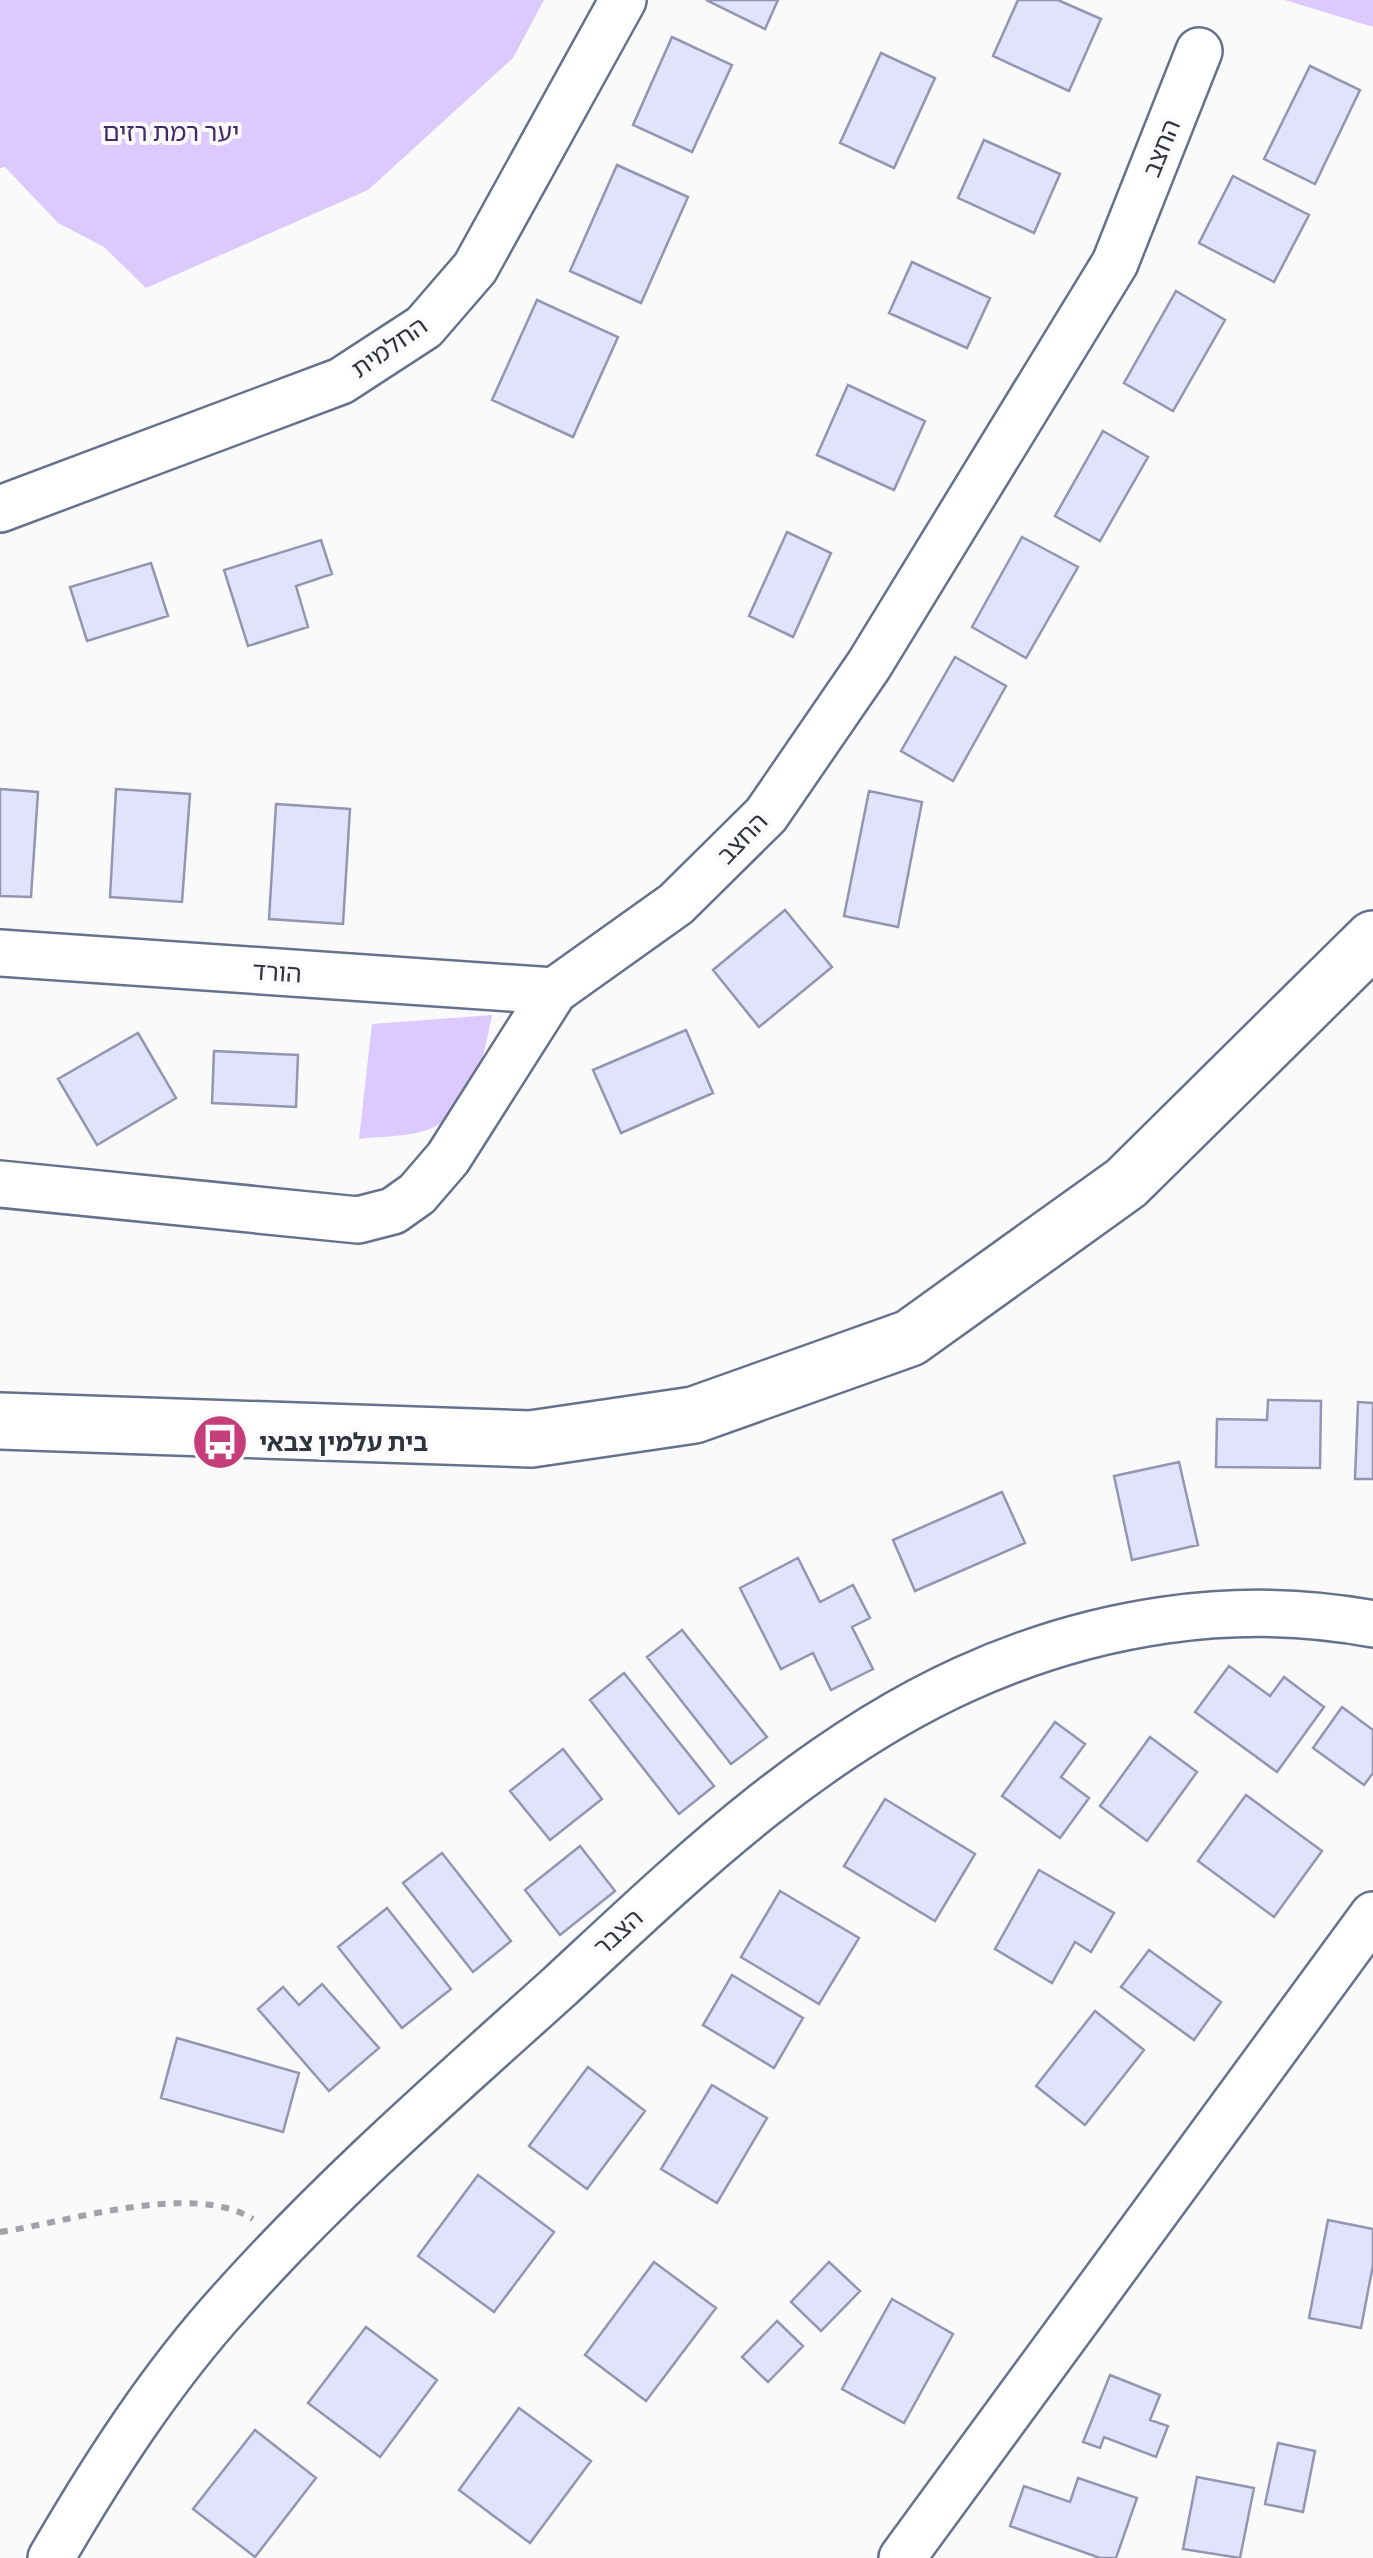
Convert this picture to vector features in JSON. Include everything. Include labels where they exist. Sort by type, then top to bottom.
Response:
[{"type":"main road","points":[[0,1420],[530,1440],[694,1415],[910,1338],[1126,1183],[1373,939]]},
{"type":"street","name":"החלמית","points":[[0,509],[341,381],[424,327],[475,268],[622,0]]},
{"type":"street","name":"החצב","points":[[0,1184],[358,1220],[393,1212],[416,1194],[448,1158],[554,991],[676,904],[776,800],[868,665],[1115,263],[1199,51]]},
{"type":"street","name":"הורד","points":[[0,953],[554,991]]},
{"type":"street","name":"הצבר","points":[[51,2558],[111,2455],[230,2302],[354,2174],[735,1826],[857,1736],[966,1678],[1082,1636],[1207,1612],[1326,1615],[1373,1624]]},
{"type":"street","points":[[902,2558],[1373,1916]]},
{"type":"path","points":[[0,2232],[179,2202],[239,2210],[286,2244]]},
{"type":"green space","name":"יער רמת רזים","points":[[0,0],[544,0],[513,58],[368,190],[146,288],[104,247],[58,223],[5,167],[0,168]]},
{"type":"green space","points":[[1285,0],[1373,0],[1373,27]]},
{"type":"green space","points":[[492,1015],[474,1081],[445,1121],[413,1134],[359,1139],[372,1024]]},
{"type":"building","points":[[706,0],[778,0],[765,29]]},
{"type":"building","points":[[1018,0],[1058,0],[1101,19],[1069,91],[993,56]]},
{"type":"building","points":[[672,37],[732,65],[692,152],[633,125]]},
{"type":"building","points":[[881,53],[935,78],[894,168],[840,143]]},
{"type":"building","points":[[1310,66],[1360,90],[1315,184],[1264,159]]},
{"type":"building","points":[[984,140],[1060,174],[1034,233],[958,198]]},
{"type":"building","points":[[617,165],[688,197],[641,303],[570,271]]},
{"type":"building","points":[[1233,176],[1309,215],[1274,282],[1199,243]]},
{"type":"building","points":[[912,262],[990,298],[967,348],[889,313]]},
{"type":"building","points":[[1176,291],[1225,320],[1173,411],[1124,383]]},
{"type":"building","points":[[537,300],[618,337],[573,437],[492,400]]},
{"type":"building","points":[[848,385],[925,421],[894,490],[817,455]]},
{"type":"building","points":[[1103,431],[1148,457],[1100,541],[1055,516]]},
{"type":"building","points":[[787,532],[831,553],[793,637],[749,616]]},
{"type":"building","points":[[1022,537],[1078,567],[1026,658],[972,627]]},
{"type":"building","points":[[321,540],[332,574],[296,586],[308,627],[248,646],[224,570]]},
{"type":"building","points":[[151,563],[168,616],[87,641],[70,587]]},
{"type":"building","points":[[955,657],[1006,686],[953,781],[901,751]]},
{"type":"building","points":[[0,789],[38,792],[31,897],[0,896]]},
{"type":"building","points":[[116,789],[190,794],[182,902],[110,897]]},
{"type":"building","points":[[869,791],[922,802],[898,927],[844,916]]},
{"type":"building","points":[[276,804],[350,809],[343,924],[269,919]]},
{"type":"building","points":[[785,910],[832,967],[759,1027],[713,970]]},
{"type":"building","points":[[686,1030],[713,1093],[621,1133],[593,1070]]},
{"type":"building","points":[[138,1033],[176,1098],[97,1145],[58,1079]]},
{"type":"building","points":[[214,1051],[298,1055],[296,1107],[212,1103]]},
{"type":"building","points":[[1268,1400],[1321,1401],[1320,1468],[1216,1467],[1217,1419],[1267,1420]]},
{"type":"building","points":[[1358,1402],[1373,1403],[1373,1479],[1355,1479]]},
{"type":"building","points":[[1179,1462],[1198,1545],[1132,1560],[1114,1476]]},
{"type":"building","points":[[1002,1492],[1025,1543],[915,1591],[893,1540]]},
{"type":"building","points":[[798,1558],[820,1602],[853,1585],[870,1618],[852,1627],[873,1669],[831,1690],[813,1653],[781,1669],[740,1588]]},
{"type":"building","points":[[682,1630],[767,1737],[731,1764],[647,1657]]},
{"type":"building","points":[[1229,1666],[1270,1696],[1284,1677],[1324,1707],[1277,1772],[1195,1712]]},
{"type":"building","points":[[624,1673],[714,1786],[679,1814],[590,1700]]},
{"type":"building","points":[[1342,1707],[1373,1730],[1373,1773],[1364,1785],[1313,1748]]},
{"type":"building","points":[[1055,1722],[1085,1744],[1061,1777],[1089,1798],[1060,1838],[1002,1796]]},
{"type":"building","points":[[1150,1737],[1197,1772],[1147,1841],[1100,1806]]},
{"type":"building","points":[[563,1749],[602,1799],[550,1840],[510,1791]]},
{"type":"building","points":[[1246,1795],[1322,1851],[1274,1917],[1198,1861]]},
{"type":"building","points":[[885,1799],[975,1854],[935,1921],[844,1866]]},
{"type":"building","points":[[580,1846],[615,1891],[560,1935],[525,1890]]},
{"type":"building","points":[[442,1853],[511,1941],[473,1972],[403,1883]]},
{"type":"building","points":[[1039,1870],[1114,1913],[1091,1952],[1075,1942],[1052,1983],[995,1949]]},
{"type":"building","points":[[780,1891],[859,1938],[819,2004],[741,1957]]},
{"type":"building","points":[[387,1908],[451,1989],[402,2028],[338,1947]]},
{"type":"building","points":[[1149,1950],[1221,2002],[1194,2040],[1121,1987]]},
{"type":"building","points":[[732,1975],[803,2018],[774,2068],[703,2025]]},
{"type":"building","points":[[322,1984],[379,2048],[329,2091],[258,2009],[283,1987],[299,2005]]},
{"type":"building","points":[[1095,2011],[1144,2050],[1085,2125],[1036,2086]]},
{"type":"building","points":[[177,2038],[299,2073],[283,2132],[161,2098]]},
{"type":"building","points":[[588,2067],[645,2111],[587,2189],[529,2146]]},
{"type":"building","points":[[712,2085],[767,2118],[717,2203],[661,2169]]},
{"type":"building","points":[[478,2175],[554,2232],[494,2312],[418,2256]]},
{"type":"building","points":[[1328,2220],[1373,2229],[1373,2265],[1361,2328],[1309,2318]]},
{"type":"building","points":[[654,2262],[716,2308],[646,2401],[585,2355]]},
{"type":"building","points":[[829,2262],[860,2291],[821,2331],[791,2302]]},
{"type":"building","points":[[892,2299],[953,2334],[904,2423],[842,2389]]},
{"type":"building","points":[[777,2321],[803,2346],[768,2382],[742,2357]]},
{"type":"building","points":[[366,2327],[437,2380],[380,2457],[308,2403]]},
{"type":"building","points":[[1110,2375],[1160,2395],[1150,2420],[1168,2426],[1156,2457],[1104,2437],[1100,2448],[1083,2442]]},
{"type":"building","points":[[519,2408],[591,2461],[530,2543],[459,2490]]},
{"type":"building","points":[[255,2430],[316,2478],[255,2557],[193,2509]]},
{"type":"building","points":[[1278,2443],[1315,2451],[1303,2512],[1265,2504]]},
{"type":"building","points":[[1197,2477],[1254,2488],[1240,2558],[1183,2549]]},
{"type":"building","points":[[1078,2478],[1137,2498],[1116,2558],[1100,2558],[1010,2526],[1024,2486],[1070,2502]]},
{"type":"place","name":"בית עלמין צבאי","points":[[220,1442]]}]
